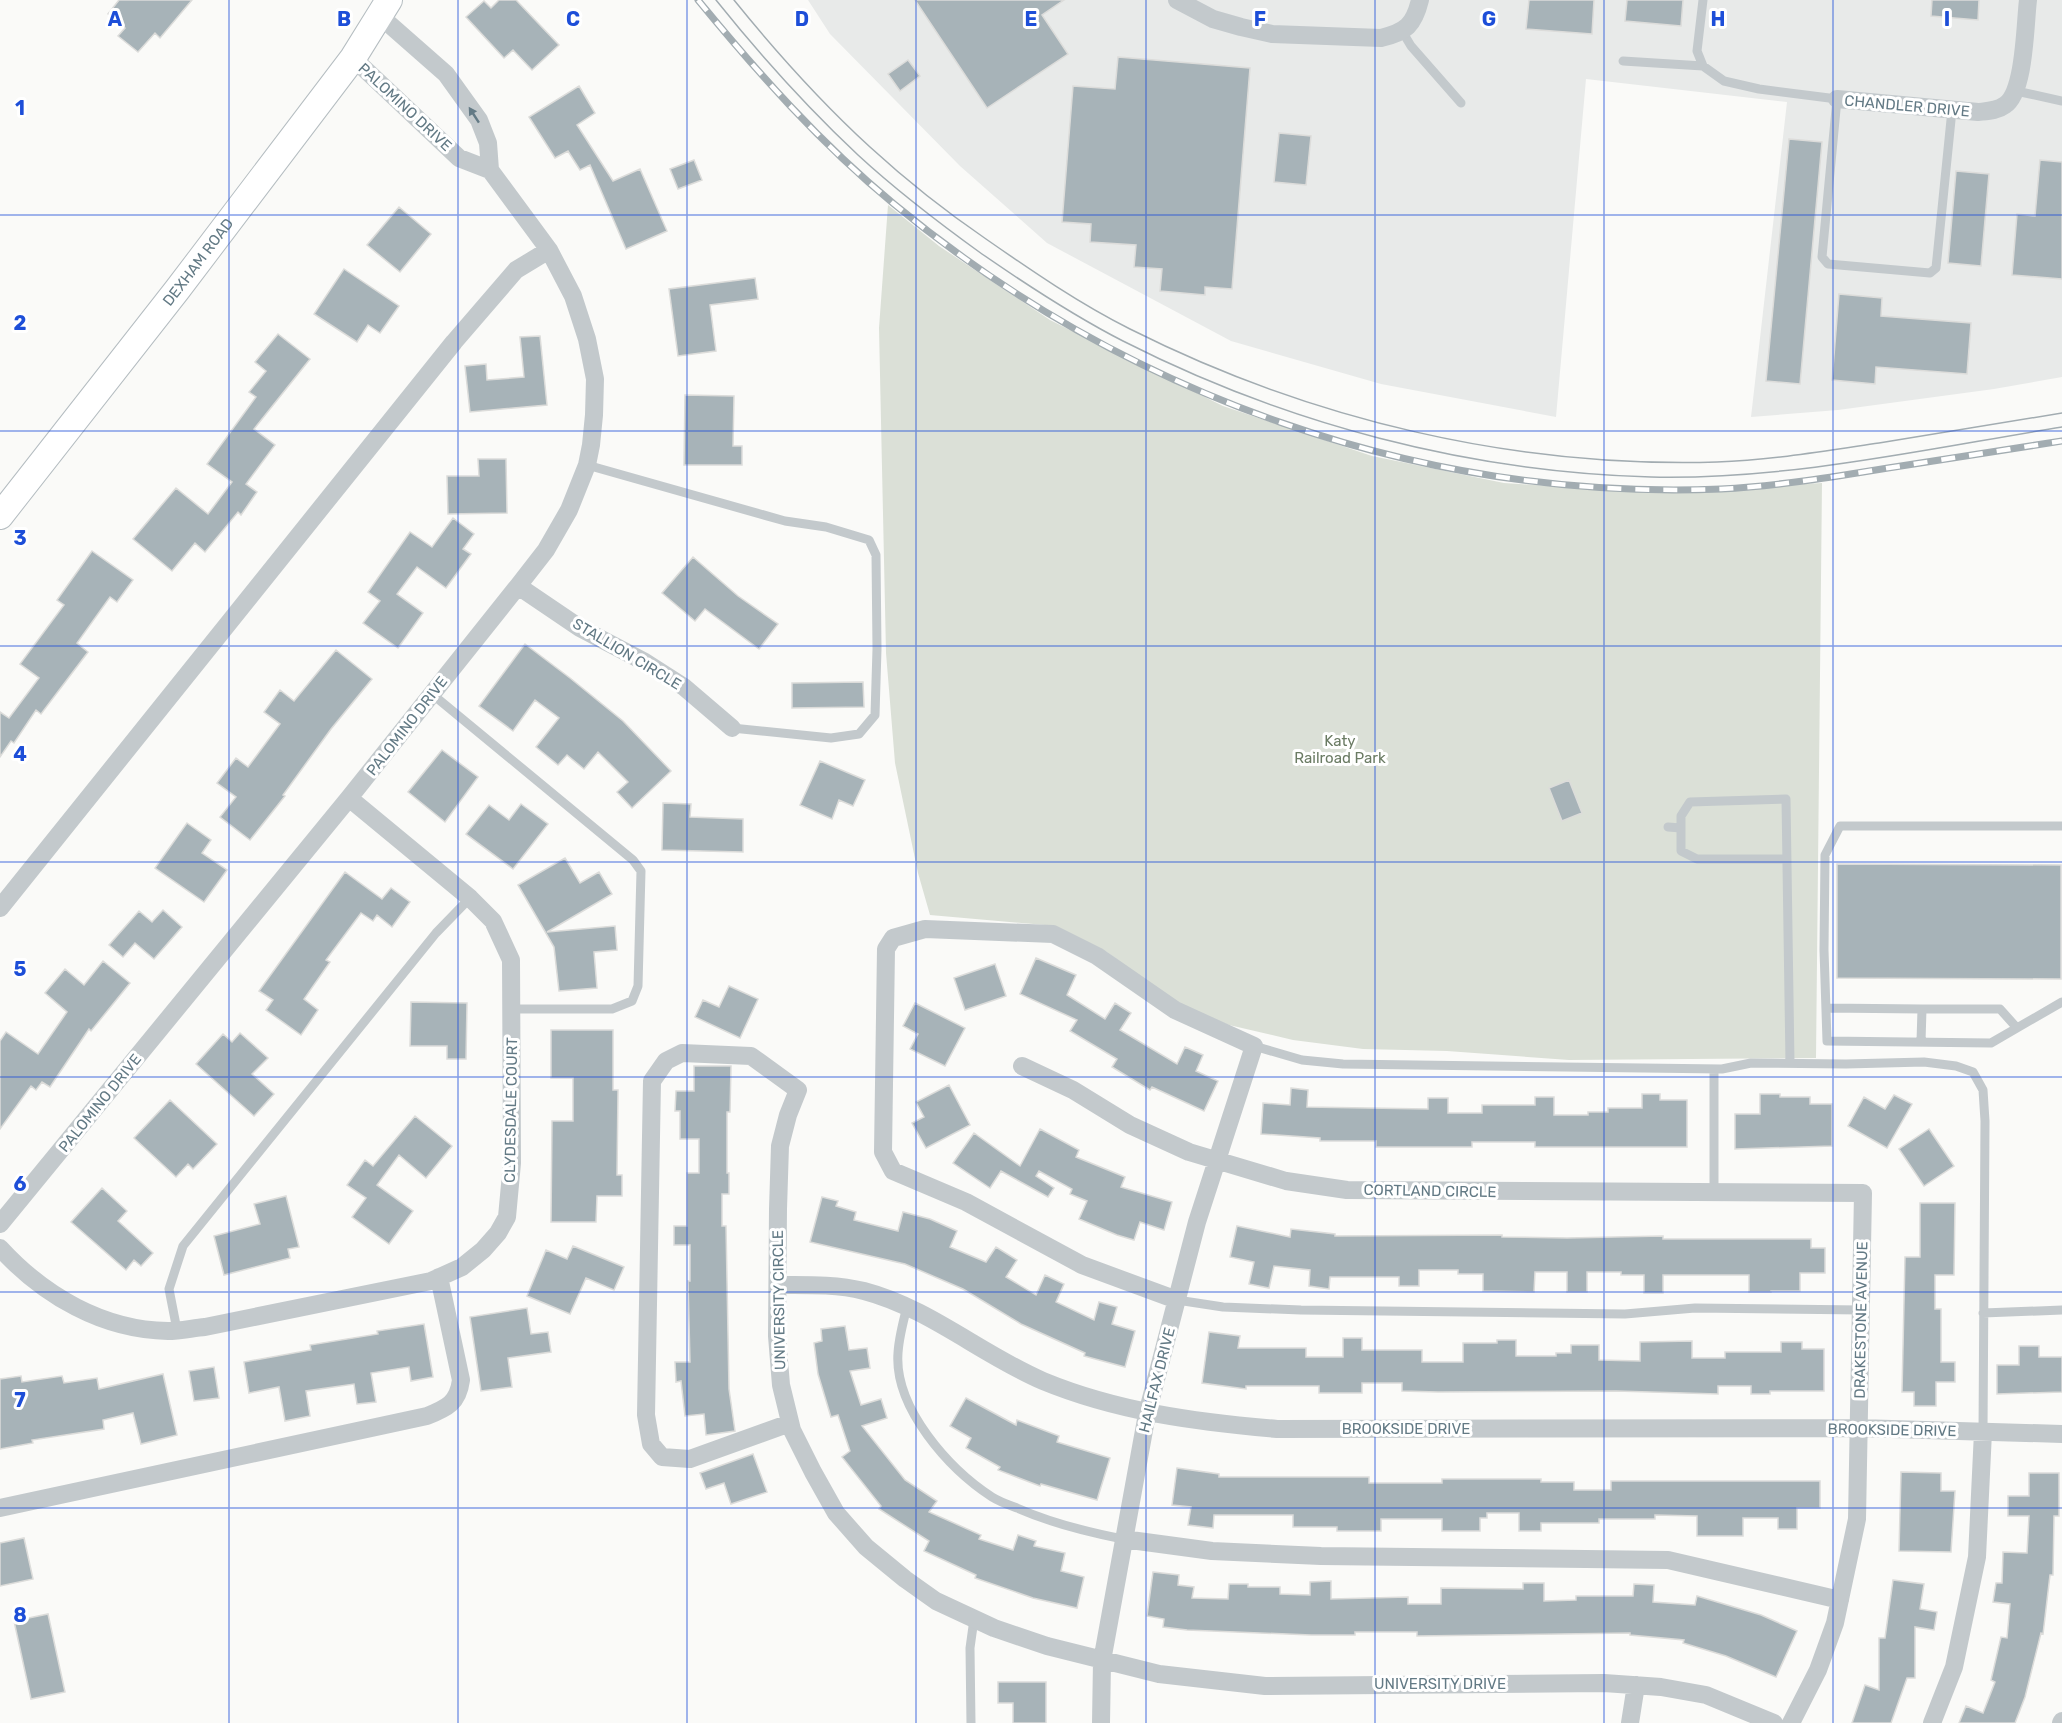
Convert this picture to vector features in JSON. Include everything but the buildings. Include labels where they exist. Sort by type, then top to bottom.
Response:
[{"type":"street","points":[[1177,0],[1213,19],[1272,34],[1382,38],[1407,28],[1419,7]]},
{"type":"street","points":[[2016,90],[2028,0]]},
{"type":"street","points":[[385,8],[446,74],[479,120],[488,143],[490,170]]},
{"type":"street","name":"DEXHAM ROAD","points":[[0,516],[170,299],[352,58],[385,8]]},
{"type":"street","name":"PALOMINO DRIVE","points":[[0,1224],[349,798],[546,550],[569,510],[587,465],[594,415],[595,379],[587,339],[573,296],[549,250],[490,170],[459,158],[352,58]]},
{"type":"street","name":"CHANDLER DRIVE","points":[[1837,99],[1978,112],[1993,110],[2007,104],[2016,90]]},
{"type":"street","points":[[0,908],[454,342],[516,270],[549,250]]},
{"type":"street","name":"STALLION CIRCLE","points":[[518,586],[580,628],[645,662],[684,687],[732,728]]},
{"type":"street","name":"CLYDESDALE COURT","points":[[0,1248],[16,1265],[49,1292],[87,1313],[125,1327],[177,1330],[205,1327],[431,1281],[462,1267],[483,1250],[498,1233],[507,1217],[512,1163],[511,960],[492,921],[470,898],[349,798]]},
{"type":"street","points":[[1177,1300],[1082,1265],[966,1202],[892,1171],[884,1152],[886,949],[893,938],[925,929],[1053,934],[1097,956],[1175,1010],[1254,1046]]},
{"type":"street","name":"HAILFAX DRIVE","points":[[1101,1723],[1102,1660],[1147,1414],[1216,1160],[1254,1046]]},
{"type":"street","name":"UNIVERSITY CIRCLE","points":[[790,1423],[690,1459],[662,1457],[651,1444],[646,1415],[652,1081],[666,1061],[682,1053],[751,1056],[798,1090],[788,1115],[780,1146],[777,1336],[780,1375],[790,1423],[813,1472],[836,1513],[866,1546],[904,1579],[936,1601],[994,1628],[1047,1646],[1102,1660]]},
{"type":"street","name":"CORTLAND CIRCLE","points":[[1022,1066],[1073,1090],[1130,1125],[1189,1152],[1286,1181],[1347,1190],[1863,1193]]},
{"type":"street","name":"DRAKESTONE AVENUE","points":[[1791,1723],[1818,1670],[1835,1623],[1857,1519],[1863,1193]]},
{"type":"street","points":[[0,1508],[427,1416],[446,1408],[460,1390],[461,1380],[439,1276]]},
{"type":"street","name":"BROOKSIDE DRIVE","points":[[778,1285],[830,1285],[864,1291],[907,1307],[996,1359],[1086,1398],[1147,1414],[1218,1424],[1277,1429],[1858,1428],[2062,1434]]},
{"type":"street","points":[[1932,1723],[1954,1667],[1977,1557],[1983,1432]]},
{"type":"street","points":[[1123,1539],[1212,1551],[1320,1556],[1668,1560],[1840,1600]]},
{"type":"street","name":"UNIVERSITY DRIVE","points":[[1102,1660],[1159,1674],[1265,1686],[1604,1683],[1661,1686],[1707,1695],[1774,1723]]},
{"type":"street","points":[[1630,1723],[1636,1685]]},
{"type":"lane","points":[[1703,0],[1697,51],[1703,66]]},
{"type":"lane","points":[[1402,31],[1411,46],[1461,103]]},
{"type":"lane","points":[[1623,61],[1703,66],[1724,81],[1759,89],[1837,99],[1822,257],[1828,264],[1839,266],[1930,273],[1936,268],[1952,110]]},
{"type":"lane","points":[[2016,90],[2062,101]]},
{"type":"lane","points":[[587,465],[785,520],[826,527],[869,540],[876,555],[875,716],[860,734],[831,738],[732,728]]},
{"type":"lane","points":[[432,694],[633,860],[641,871],[638,986],[632,1001],[612,1009],[512,1009]]},
{"type":"lane","points":[[1786,859],[1697,860],[1681,851],[1681,816],[1690,802],[1786,799],[1790,1063]]},
{"type":"lane","points":[[2062,826],[1840,826],[1825,855],[1827,1041],[1990,1043],[2062,1002]]},
{"type":"lane","points":[[1668,827],[1681,828]]},
{"type":"lane","points":[[177,1330],[169,1289],[183,1246],[436,933],[470,898]]},
{"type":"lane","points":[[1826,1008],[2000,1009],[2017,1028]]},
{"type":"lane","points":[[1921,1042],[1922,1009]]},
{"type":"lane","points":[[1254,1046],[1302,1060],[1343,1064],[1714,1069],[1751,1063],[1924,1062],[1956,1066],[1973,1072],[1983,1090],[1985,1121],[1983,1432]]},
{"type":"lane","points":[[1714,1069],[1714,1192]]},
{"type":"lane","points":[[1177,1300],[1222,1306],[1301,1310],[1625,1314],[1695,1308],[1861,1310]]},
{"type":"lane","points":[[907,1307],[897,1354],[901,1378],[909,1404],[932,1442],[957,1471],[994,1498],[1041,1518],[1123,1539]]},
{"type":"lane","points":[[1983,1313],[2062,1310]]},
{"type":"lane","points":[[971,1723],[970,1648],[974,1618]]},
{"type":"shaded area","points":[[808,0],[2062,0],[2062,377],[1994,389],[1838,410],[1751,417],[1787,102],[1586,79],[1556,417],[1381,384],[1231,341],[1047,243],[960,166],[830,34]]},
{"type":"green space","name":"Katy Railroad Park","points":[[888,205],[939,246],[1050,320],[1223,406],[1372,456],[1504,483],[1651,493],[1822,483],[1816,1058],[1569,1060],[1447,1051],[1363,1049],[1293,1040],[1229,1025],[1176,1004],[1107,952],[1045,925],[930,915],[918,873],[895,763],[886,653],[879,328]]},
{"type":"tram line","points":[[716,0],[784,80],[858,155],[918,206],[982,254],[1051,300],[1123,341],[1249,397],[1313,419],[1446,454],[1582,473],[1651,477],[1703,477],[1806,468],[2062,427]]},
{"type":"tram line","points":[[734,0],[799,76],[870,147],[941,206],[1021,263],[1075,298],[1130,329],[1199,361],[1270,389],[1342,413],[1415,432],[1490,447],[1565,457],[1641,462],[1717,462],[1819,452],[2062,413]]},
{"type":"railway","points":[[698,0],[767,81],[841,157],[894,204],[984,272],[1078,331],[1178,381],[1281,423],[1388,454],[1497,476],[1609,488],[1721,489],[1763,486],[2062,441]]}]
